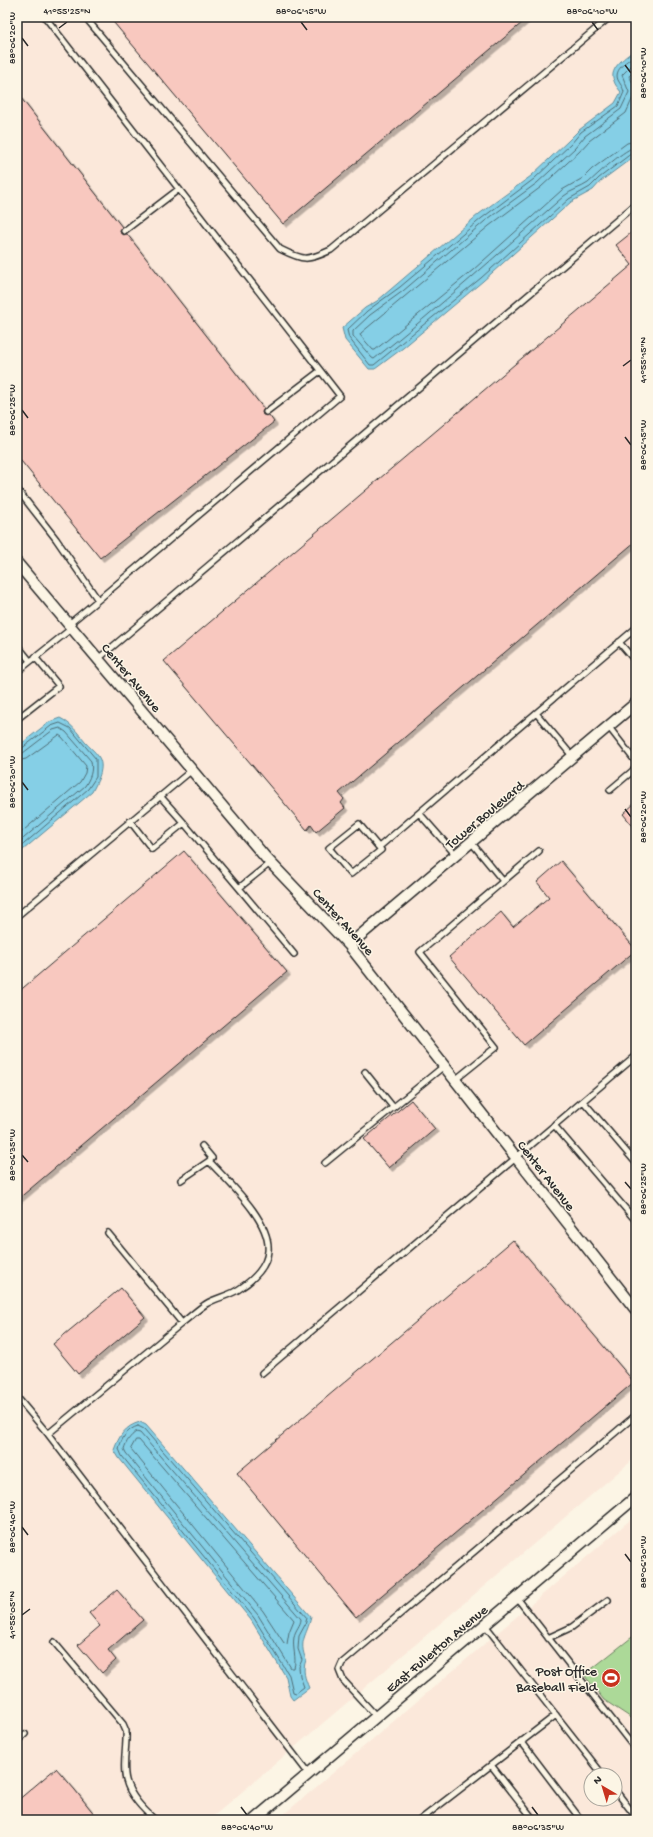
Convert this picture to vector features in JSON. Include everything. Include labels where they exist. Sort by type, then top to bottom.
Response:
[{"type":"street","name":"Center Avenue","points":[[17,563],[270,863],[349,946],[636,1310]]},
{"type":"street","name":"Tower Boulevard","points":[[349,946],[636,703]]},
{"type":"street","name":"East Fullerton Avenue","points":[[254,1820],[636,1497]]},
{"type":"lane","points":[[17,672],[98,600],[340,396],[45,17]]},
{"type":"lane","points":[[85,17],[280,249],[293,256],[311,260],[331,250],[610,17]]},
{"type":"lane","points":[[124,231],[179,189]]},
{"type":"lane","points":[[98,659],[636,204]]},
{"type":"lane","points":[[266,412],[320,371]]},
{"type":"lane","points":[[17,489],[56,539],[98,600]]},
{"type":"lane","points":[[379,847],[636,628]]},
{"type":"lane","points":[[620,642],[636,662]]},
{"type":"lane","points":[[17,645],[30,661]]},
{"type":"lane","points":[[17,719],[59,686],[35,657]]},
{"type":"lane","points":[[536,713],[573,757]]},
{"type":"lane","points":[[608,726],[636,762]]},
{"type":"lane","points":[[610,790],[636,768]]},
{"type":"lane","points":[[17,916],[192,770]]},
{"type":"lane","points":[[160,796],[294,954]]},
{"type":"lane","points":[[419,813],[456,855]]},
{"type":"lane","points":[[130,822],[152,849],[184,823]]},
{"type":"lane","points":[[358,824],[379,847],[381,850],[351,874],[329,848],[358,824]]},
{"type":"lane","points":[[472,842],[503,881]]},
{"type":"lane","points":[[455,1080],[496,1047],[420,952],[539,851]]},
{"type":"lane","points":[[239,888],[270,863]]},
{"type":"lane","points":[[262,1373],[636,1056]]},
{"type":"lane","points":[[325,1163],[444,1066]]},
{"type":"lane","points":[[365,1072],[393,1107]]},
{"type":"lane","points":[[583,1101],[636,1163]]},
{"type":"lane","points":[[554,1125],[636,1221]]},
{"type":"lane","points":[[181,1180],[212,1158],[202,1146]]},
{"type":"lane","points":[[48,1434],[206,1303],[242,1288],[257,1274],[265,1263],[268,1251],[267,1238],[262,1226],[253,1212],[209,1161]]},
{"type":"lane","points":[[108,1233],[182,1323]]},
{"type":"lane","points":[[17,1397],[48,1434],[309,1774]]},
{"type":"lane","points":[[376,1716],[343,1680],[339,1670],[342,1663],[636,1414]]},
{"type":"lane","points":[[517,1598],[636,1750]]},
{"type":"lane","points":[[548,1638],[572,1627],[608,1600]]},
{"type":"lane","points":[[485,1625],[597,1767]]},
{"type":"lane","points":[[54,1642],[123,1724],[126,1731],[126,1780],[134,1796],[155,1820]]},
{"type":"lane","points":[[420,1820],[556,1715]]},
{"type":"lane","points":[[17,1741],[25,1734]]},
{"type":"lane","points":[[521,1742],[581,1820]]},
{"type":"lane","points":[[491,1765],[534,1820]]},
{"type":"lane","points":[[623,1800],[636,1817]]},
{"type":"shaded area","points":[[17,17],[636,17],[636,1457],[209,1820],[17,1820]]},
{"type":"shaded area","points":[[636,1515],[636,1820],[277,1820]]},
{"type":"green space","name":"Post Office Baseball Field","points":[[636,1634],[636,1721],[604,1700],[584,1675]]},
{"type":"water","points":[[636,49],[636,155],[601,181],[593,190],[571,202],[483,281],[403,348],[375,369],[369,369],[345,340],[342,328],[365,308],[377,301],[479,214],[531,176],[579,130],[615,103],[621,92],[614,82],[614,72],[619,63]]},
{"type":"water","points":[[60,718],[71,726],[97,754],[101,765],[100,774],[92,792],[17,855],[17,747],[49,722]]},
{"type":"water","points":[[140,1422],[146,1425],[311,1617],[303,1643],[306,1660],[304,1674],[309,1688],[293,1700],[290,1696],[286,1677],[251,1620],[114,1450],[123,1432],[130,1426]]},
{"type":"building","points":[[109,17],[529,17],[283,224]]},
{"type":"building","points":[[17,93],[122,227],[120,230],[121,234],[127,234],[264,409],[262,412],[263,415],[269,415],[274,422],[100,558],[17,456]]},
{"type":"building","points":[[636,229],[636,541],[339,793],[344,799],[341,803],[345,808],[316,832],[311,825],[307,830],[164,661],[632,265],[616,245]]},
{"type":"building","points":[[636,802],[636,830],[623,814]]},
{"type":"building","points":[[184,851],[287,972],[17,1200],[17,993]]},
{"type":"building","points":[[561,861],[636,950],[524,1045],[449,957],[501,912],[513,927],[549,897],[537,882]]},
{"type":"building","points":[[411,1100],[435,1129],[389,1168],[364,1139]]},
{"type":"building","points":[[513,1240],[634,1382],[356,1617],[237,1473]]},
{"type":"building","points":[[121,1288],[145,1317],[78,1374],[53,1344]]},
{"type":"building","points":[[117,1590],[143,1620],[108,1650],[116,1660],[102,1673],[78,1645],[100,1626],[89,1613]]},
{"type":"building","points":[[56,1768],[99,1820],[17,1820],[17,1801]]},
{"type":"place","name":"Post Office Baseball Field","points":[[611,1678]]}]
